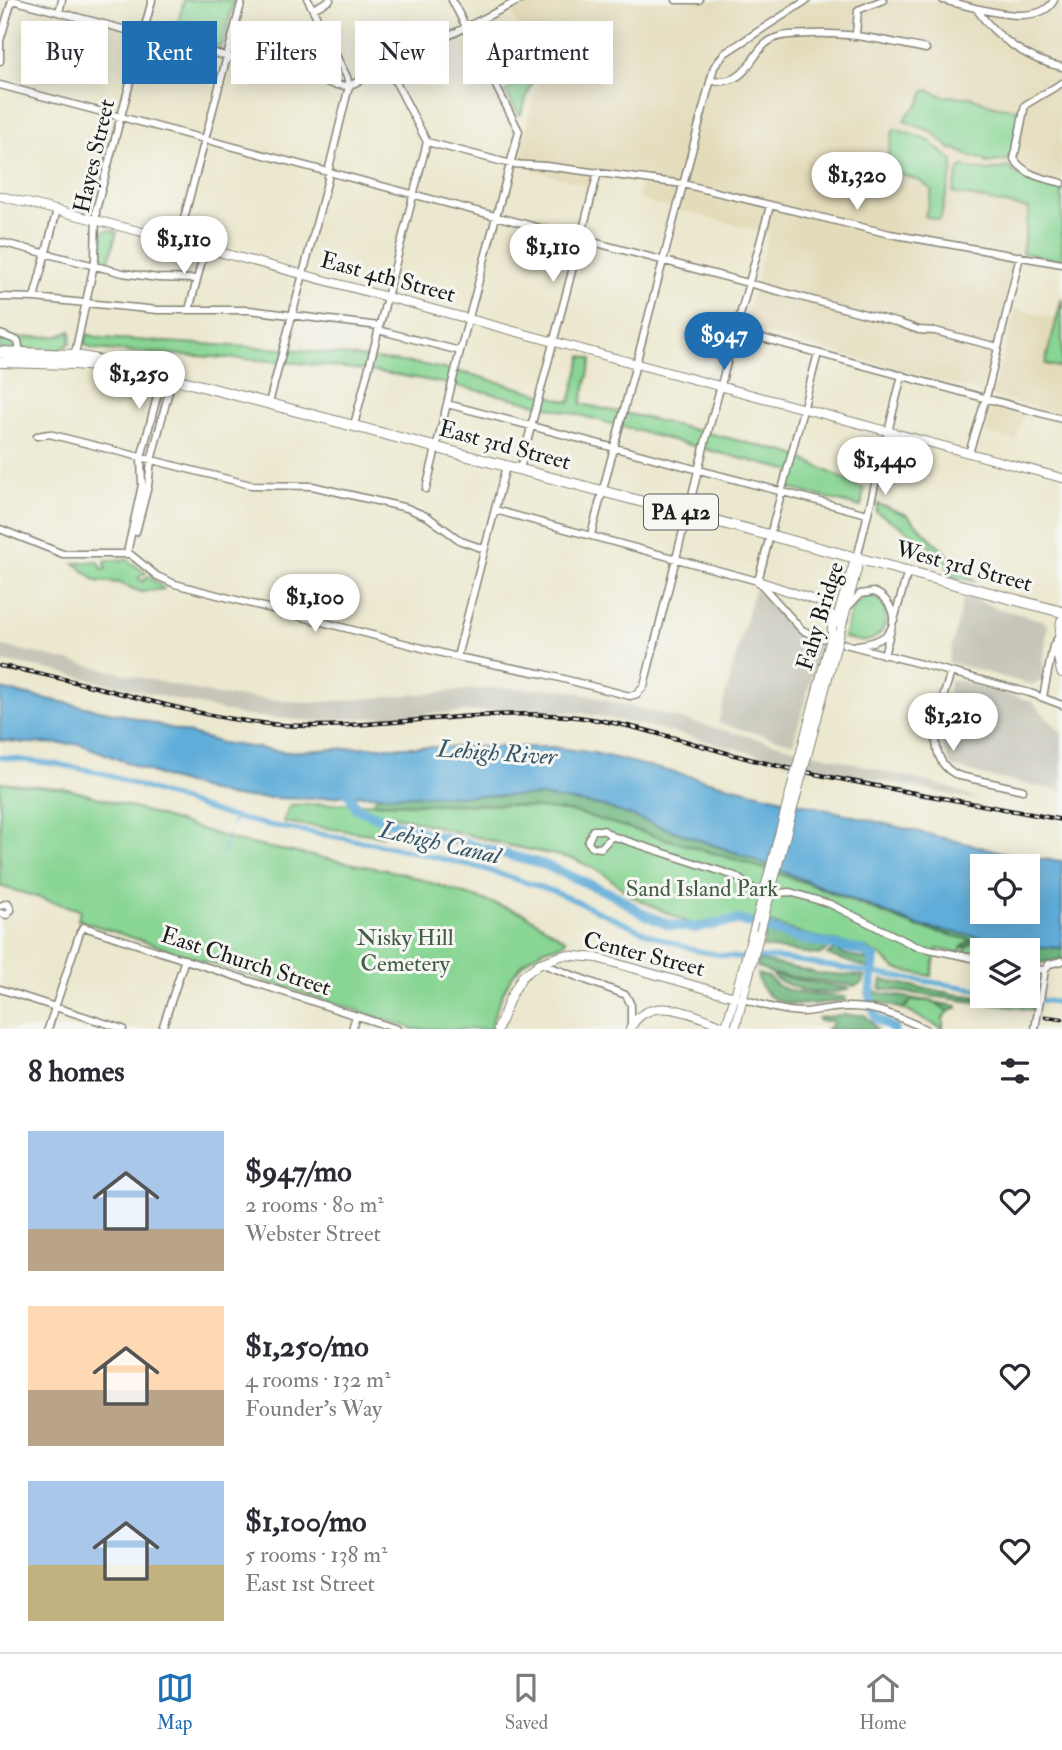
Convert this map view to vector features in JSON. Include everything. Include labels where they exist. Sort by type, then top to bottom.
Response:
[{"type":"highway","name":"PA 412","points":[[0,352],[74,359]]},
{"type":"highway","name":"PA 412","points":[[0,362],[74,359]]},
{"type":"highway","name":"East 3rd Street","points":[[74,359],[144,371],[857,558]]},
{"type":"highway","name":"West 3rd Street","points":[[857,558],[1062,612]]},
{"type":"highway","points":[[1062,621],[1058,637],[1058,657],[1062,672]]},
{"type":"main road","name":"East 4th Street","points":[[0,196],[178,241],[1062,478]]},
{"type":"main road","name":"Fahy Bridge","points":[[835,635],[845,613],[857,569],[857,558]]},
{"type":"main road","name":"Fahy Bridge","points":[[731,1028],[851,568],[857,558]]},
{"type":"main road","points":[[758,581],[824,603],[832,617],[835,635]]},
{"type":"main road","name":"Center Street","points":[[540,963],[564,955],[591,957],[740,995]]},
{"type":"main road","points":[[498,1029],[516,985],[527,972],[540,963]]},
{"type":"main road","points":[[630,1029],[636,1018],[645,1011],[664,1007],[731,1028]]},
{"type":"street","points":[[0,61],[0,41],[12,0],[122,29]]},
{"type":"street","points":[[59,12],[62,0]]},
{"type":"street","name":"Hayes Street","points":[[147,21],[152,0]]},
{"type":"street","points":[[178,241],[242,0]]},
{"type":"street","points":[[269,403],[328,178],[349,86],[309,0]]},
{"type":"street","points":[[313,9],[330,0]]},
{"type":"street","points":[[452,0],[463,21]]},
{"type":"street","points":[[478,21],[520,0]]},
{"type":"street","points":[[676,0],[699,0]]},
{"type":"street","points":[[591,536],[716,63],[725,53],[807,0]]},
{"type":"street","points":[[856,34],[858,10],[883,0]]},
{"type":"street","points":[[943,0],[978,11],[1016,15],[1033,14],[1046,9],[1054,0]]},
{"type":"street","points":[[978,11],[1007,40],[1026,54],[1050,65],[1062,67]]},
{"type":"street","points":[[711,81],[726,82],[749,68],[765,44],[777,37],[823,33],[856,34],[926,48]]},
{"type":"street","points":[[217,54],[349,86],[355,83]]},
{"type":"street","points":[[1062,83],[1026,105],[1014,159],[1020,168],[1031,175],[1062,183]]},
{"type":"street","name":"Hayes Street","points":[[74,359],[94,266],[96,211],[130,84]]},
{"type":"street","points":[[354,425],[427,142],[397,84]]},
{"type":"street","points":[[426,489],[519,131],[495,84]]},
{"type":"street","points":[[0,85],[919,330],[935,331],[998,347]]},
{"type":"street","points":[[427,142],[511,164],[598,172],[683,184],[937,243],[1062,264]]},
{"type":"street","points":[[520,469],[598,172]]},
{"type":"street","points":[[0,529],[62,554],[129,554],[157,576],[175,583],[457,657],[544,674],[630,696],[637,694],[644,686],[699,468],[770,206]]},
{"type":"street","points":[[34,298],[57,210]]},
{"type":"street","points":[[0,242],[147,277],[197,279]]},
{"type":"street","points":[[189,310],[205,249]]},
{"type":"street","points":[[969,453],[986,398],[1020,256]]},
{"type":"street","points":[[0,298],[34,298],[158,310],[249,310],[379,328],[460,351]]},
{"type":"street","points":[[736,331],[1062,419]]},
{"type":"street","points":[[0,334],[18,341],[20,352]]},
{"type":"street","points":[[758,581],[818,353]]},
{"type":"street","points":[[857,558],[902,376]]},
{"type":"street","points":[[129,554],[142,485],[141,458],[159,389],[167,377]]},
{"type":"street","points":[[129,554],[148,486],[151,461],[169,391],[167,377]]},
{"type":"street","points":[[447,404],[867,514]]},
{"type":"street","points":[[37,436],[49,434],[251,485],[312,486],[407,508],[428,517],[461,541],[484,550]]},
{"type":"street","points":[[457,657],[506,466]]},
{"type":"street","points":[[495,510],[758,581],[802,630],[815,636],[1043,697],[1062,705]]},
{"type":"street","points":[[884,654],[908,571]]},
{"type":"street","points":[[845,613],[860,594],[874,592],[888,602],[892,624],[889,632],[878,640],[851,646]]},
{"type":"street","points":[[1043,697],[1053,646],[1058,637]]},
{"type":"street","points":[[951,672],[938,715],[936,734],[937,747],[944,764],[960,776],[1024,790]]},
{"type":"street","points":[[612,836],[735,876],[765,894],[790,891],[830,904],[915,946],[970,957]]},
{"type":"street","points":[[0,906],[6,903],[11,908],[9,914],[1,914],[0,924]]},
{"type":"street","name":"East Church Street","points":[[56,1007],[80,932],[84,927],[397,1029]]},
{"type":"street","points":[[162,1029],[185,959]]},
{"type":"street","points":[[1035,1029],[1045,970],[1049,964],[1062,961]]},
{"type":"street","points":[[540,963],[626,995],[632,1009],[630,1029]]},
{"type":"street","points":[[1040,969],[1045,970]]},
{"type":"street","points":[[0,989],[122,1029]]},
{"type":"street","points":[[740,995],[803,1012],[827,1008],[864,1008],[884,1012],[925,1029]]},
{"type":"street","points":[[48,1029],[56,1007]]},
{"type":"street","points":[[352,1029],[356,1016]]},
{"type":"shaded area","points":[[536,0],[1062,0],[1062,259],[1017,252],[982,392],[743,328],[769,234],[637,199],[641,183],[592,174],[589,186],[536,171],[519,151],[537,84],[613,84],[613,21],[516,21],[511,12]]},
{"type":"shaded area","points":[[1062,291],[1062,415],[991,396],[1016,309],[1055,318]]},
{"type":"shaded area","points":[[992,407],[1023,415],[1016,441],[985,433]]},
{"type":"shaded area","points":[[754,589],[778,609],[799,636],[821,644],[793,743],[718,723]]},
{"type":"shaded area","points":[[964,596],[999,609],[1042,620],[1048,625],[1041,681],[1029,684],[948,662]]},
{"type":"shaded area","points":[[0,645],[217,695],[312,703],[493,688],[563,689],[947,787],[981,801],[787,762],[656,728],[582,713],[511,709],[315,721],[246,716],[47,669],[0,661]]},
{"type":"shaded area","points":[[951,679],[1031,701],[1062,733],[1062,791],[985,776],[951,766],[944,748],[941,724]]},
{"type":"green space","points":[[184,0],[234,0],[222,47],[217,46],[217,21],[178,21]]},
{"type":"green space","points":[[519,84],[531,84],[521,114],[519,115],[505,91]]},
{"type":"green space","points":[[929,90],[943,96],[971,97],[997,107],[1020,109],[1011,155],[1006,160],[986,163],[986,160],[969,156],[954,148],[952,150],[931,131],[904,121],[920,103],[924,91]]},
{"type":"green space","points":[[895,129],[929,141],[953,161],[940,220],[925,216],[932,190],[920,181],[888,170],[888,154]]},
{"type":"green space","points":[[963,167],[988,171],[1009,167],[1027,181],[1062,189],[1062,260],[1022,253],[1029,209],[953,193],[959,169]]},
{"type":"green space","points":[[104,231],[117,232],[107,267],[102,265],[103,235]]},
{"type":"green space","points":[[1062,299],[1062,368],[1045,364]]},
{"type":"green space","points":[[71,331],[70,343],[60,350],[0,349],[0,339],[59,336]]},
{"type":"green space","points":[[86,334],[101,338],[300,350],[419,364],[473,375],[570,402],[582,356],[592,359],[581,404],[793,454],[864,489],[861,507],[788,488],[792,471],[463,387],[335,367],[93,349],[84,344]]},
{"type":"green space","points":[[878,504],[907,515],[975,581],[950,576],[941,557],[931,548],[876,512]]},
{"type":"green space","points":[[126,559],[146,573],[138,578],[142,582],[149,576],[164,589],[141,592],[119,583],[96,581],[74,563],[98,561],[103,570],[106,569],[105,561]]},
{"type":"green space","points":[[871,596],[883,605],[886,620],[884,627],[874,638],[866,641],[844,638],[855,606],[859,601]]},
{"type":"green space","name":"Nisky Hill Cemetery","points":[[0,782],[68,789],[240,842],[401,873],[523,913],[566,940],[563,944],[534,955],[514,974],[506,986],[490,1029],[414,1029],[78,920],[80,910],[0,886]]},
{"type":"green space","points":[[378,794],[541,796],[603,806],[742,855],[1010,938],[970,940],[917,927],[812,885],[574,812],[509,805],[373,803]]},
{"type":"green space","name":"Sand Island Park","points":[[290,805],[509,805],[574,812],[740,861],[812,885],[917,927],[970,941],[962,947],[960,953],[937,949],[931,976],[896,969],[866,948],[804,934],[760,920],[736,919],[695,926],[633,897],[603,873],[574,859],[511,846],[392,815],[383,836],[283,822]]},
{"type":"green space","points":[[766,931],[830,948],[819,955],[762,947]]},
{"type":"green space","points":[[970,945],[970,955],[965,954]]},
{"type":"green space","points":[[1040,947],[1062,948],[1062,960],[1040,963]]},
{"type":"green space","points":[[836,949],[843,954],[871,961],[871,973],[868,968],[827,955]]},
{"type":"green space","points":[[758,960],[817,973],[864,976],[862,983],[855,986],[773,974],[757,967]]},
{"type":"green space","points":[[757,974],[769,977],[783,988],[815,995],[845,997],[846,1001],[807,1004],[781,1002],[762,988]]},
{"type":"green space","points":[[773,975],[850,989],[812,992],[785,983]]},
{"type":"green space","points":[[882,980],[970,996],[970,1001],[880,989]]},
{"type":"green space","points":[[875,992],[925,1001],[912,1000],[903,1009],[875,1002]]},
{"type":"green space","points":[[912,1000],[934,1001],[948,1012],[943,1018],[943,1029],[903,1009]]},
{"type":"green space","points":[[936,1002],[957,1006],[957,1008],[948,1012]]},
{"type":"green space","points":[[865,1015],[877,1029],[827,1029],[833,1024],[832,1021],[819,1021],[818,1018]]},
{"type":"water","name":"Lehigh River","points":[[0,689],[128,716],[222,743],[286,752],[367,747],[553,747],[594,753],[1010,854],[970,854],[970,924],[1040,924],[1040,859],[1062,861],[1062,948],[1040,947],[1040,938],[988,938],[919,926],[742,855],[603,806],[541,796],[349,795],[311,799],[232,797],[169,779],[80,744],[0,740]]},
{"type":"waterway","name":"Lehigh Canal","points":[[0,757],[102,773],[224,815],[388,846],[481,868],[553,891],[651,935],[698,951],[739,958],[778,958],[970,988]]},
{"type":"waterway","points":[[344,783],[356,808],[398,825],[545,865],[616,896],[643,914],[670,925],[694,928],[739,920],[798,938],[862,951],[874,958],[870,996],[876,1018],[894,1029]]},
{"type":"waterway","name":"Lehigh Canal","points":[[232,825],[234,817]]},
{"type":"waterway","points":[[222,855],[228,835]]},
{"type":"waterway","name":"Lehigh Canal","points":[[1040,1000],[1062,1003]]},
{"type":"railway","points":[[0,666],[210,715],[281,725],[357,725],[509,714],[585,718],[633,727],[810,773],[1062,820]]},
{"type":"railway","points":[[1046,1017],[1062,1019]]}]
